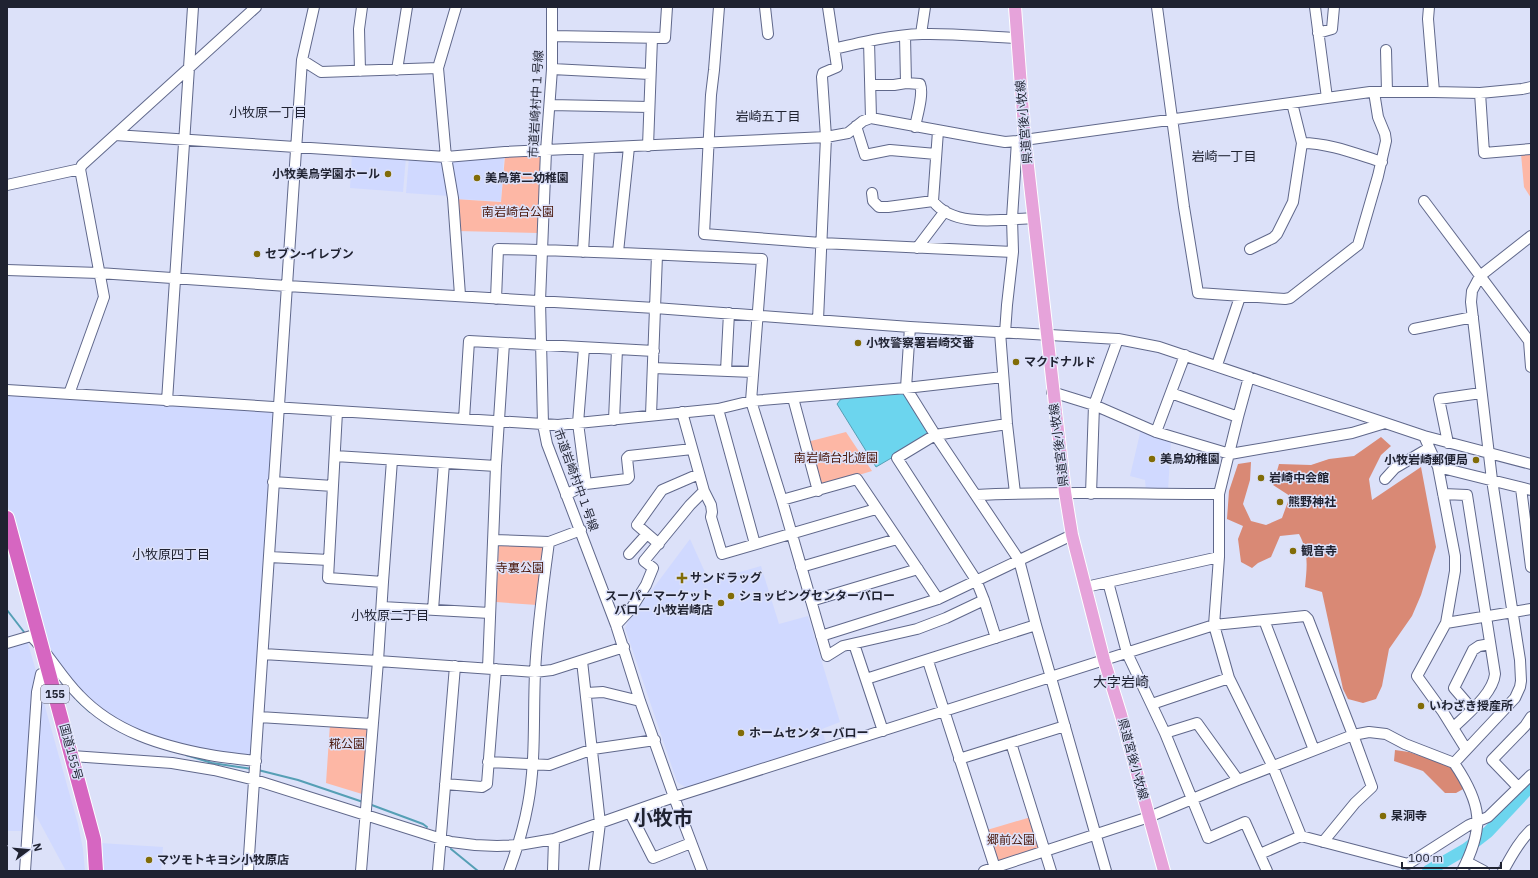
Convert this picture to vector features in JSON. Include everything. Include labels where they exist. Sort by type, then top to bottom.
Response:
[{"type":"highway","name":"国道155号","points":[[7,518],[94,840],[96,871]]},
{"type":"highway","name":"国道155号","points":[[7,550],[76,800],[88,853],[89,871]]},
{"type":"main road","name":"県道宮後小牧線","points":[[1015,7],[1018,38],[1021,140],[1034,218],[1048,336],[1052,392],[1072,535],[1104,660],[1164,871]]},
{"type":"street","points":[[167,401],[194,7]]},
{"type":"street","points":[[70,394],[104,296],[80,169],[82,164],[256,7]]},
{"type":"street","points":[[248,871],[302,60],[314,7]]},
{"type":"street","points":[[360,71],[358,29],[362,7]]},
{"type":"street","points":[[397,70],[407,7]]},
{"type":"street","points":[[456,7],[438,68],[446,157],[453,198],[460,295]]},
{"type":"street","name":"市道岩崎村中１号線","points":[[552,7],[552,69],[546,151],[540,301],[543,424],[547,444],[616,624],[640,701],[702,871]]},
{"type":"street","points":[[552,36],[664,38],[667,7]]},
{"type":"street","points":[[719,7],[711,95],[704,234],[821,244],[1013,252]]},
{"type":"street","points":[[765,7],[768,34]]},
{"type":"street","points":[[818,320],[826,137],[822,77],[823,73],[837,67],[828,7]]},
{"type":"street","points":[[921,34],[925,7]]},
{"type":"street","points":[[1157,7],[1184,207],[1198,293],[1240,297],[1290,298],[1358,245],[1382,162],[1386,142],[1385,134],[1378,117],[1374,92]]},
{"type":"street","points":[[1315,7],[1327,98]]},
{"type":"street","points":[[1318,33],[1332,29],[1334,7]]},
{"type":"street","points":[[1429,7],[1428,19],[1434,92]]},
{"type":"street","points":[[834,49],[869,41],[921,34],[1018,38]]},
{"type":"street","points":[[905,36],[906,83]]},
{"type":"street","points":[[648,146],[652,38]]},
{"type":"street","points":[[869,41],[871,118]]},
{"type":"street","points":[[1386,50],[1387,92]]},
{"type":"street","points":[[302,60],[321,72],[438,68]]},
{"type":"street","points":[[552,69],[650,74]]},
{"type":"street","points":[[871,85],[894,85],[906,83],[920,84],[922,86],[915,127]]},
{"type":"street","points":[[115,135],[446,157],[826,137],[848,134],[863,121],[871,118],[1005,142],[1374,92],[1480,93],[1522,89],[1531,86]]},
{"type":"street","points":[[1480,93],[1484,153],[1531,149]]},
{"type":"street","points":[[1250,249],[1273,238],[1279,230],[1292,202],[1302,143],[1292,104]]},
{"type":"street","points":[[550,105],[649,107]]},
{"type":"street","points":[[856,126],[865,155],[890,150],[936,154]]},
{"type":"street","points":[[938,131],[934,201],[937,205],[958,218],[966,220],[1034,218]]},
{"type":"street","points":[[1015,493],[1003,377],[1003,332],[1013,252],[1012,218],[1021,140]]},
{"type":"street","points":[[1302,143],[1313,143],[1339,149],[1382,162]]},
{"type":"street","points":[[618,252],[629,147]]},
{"type":"street","points":[[583,252],[589,149]]},
{"type":"street","points":[[7,185],[80,169]]},
{"type":"street","points":[[872,193],[873,201],[878,207],[934,201]]},
{"type":"street","points":[[1424,201],[1529,341],[1531,367]]},
{"type":"street","points":[[917,248],[945,211]]},
{"type":"street","points":[[1454,763],[1515,698],[1520,688],[1520,660],[1488,453],[1471,302],[1472,290],[1480,276],[1531,236]]},
{"type":"street","points":[[496,299],[498,249],[618,252],[762,259],[751,402],[782,500],[827,656],[844,646],[917,629],[952,616],[984,600]]},
{"type":"street","points":[[651,415],[657,255]]},
{"type":"street","points":[[7,270],[99,273],[287,286],[460,295],[496,299],[729,313],[910,327],[1118,339],[1160,347],[1424,436],[1531,464]]},
{"type":"street","points":[[1217,365],[1240,297]]},
{"type":"street","points":[[726,371],[729,313]]},
{"type":"street","points":[[1414,329],[1473,317]]},
{"type":"street","points":[[910,327],[906,388],[935,435],[1020,560],[1036,625],[1052,676],[1106,871]]},
{"type":"street","points":[[1091,494],[1094,406],[1118,339]]},
{"type":"street","points":[[464,419],[469,341],[654,351]]},
{"type":"street","points":[[445,784],[482,787],[487,784],[492,669],[490,613],[496,466],[504,343]]},
{"type":"street","points":[[584,348],[578,424],[586,484]]},
{"type":"street","points":[[614,420],[617,349]]},
{"type":"street","points":[[1156,432],[1185,355]]},
{"type":"street","points":[[653,368],[753,372]]},
{"type":"street","points":[[7,390],[558,426],[718,409],[751,402],[906,388],[1003,377]]},
{"type":"street","points":[[1249,377],[1219,494],[1219,557],[1214,625],[1230,678],[1273,767],[1301,836]]},
{"type":"street","points":[[1052,392],[1094,406],[1156,432],[1230,454],[1352,433],[1385,423]]},
{"type":"street","points":[[1170,393],[1238,417]]},
{"type":"street","points":[[1448,443],[1439,399],[1481,393]]},
{"type":"street","points":[[793,398],[818,491]]},
{"type":"street","points":[[718,409],[755,544]]},
{"type":"street","points":[[337,412],[328,578],[383,582]]},
{"type":"street","points":[[682,412],[704,491],[711,505],[711,517],[722,554],[876,509]]},
{"type":"street","points":[[996,638],[976,580],[897,458],[935,435],[1007,424]]},
{"type":"street","points":[[1424,436],[1438,467],[1455,556],[1455,571],[1446,623],[1417,676],[1466,749]]},
{"type":"street","points":[[1385,479],[1395,468],[1429,448]]},
{"type":"street","points":[[566,495],[586,484],[627,480],[627,458],[629,456],[692,449]]},
{"type":"street","points":[[335,456],[496,466]]},
{"type":"street","points":[[361,871],[392,460]]},
{"type":"street","points":[[434,610],[444,463]]},
{"type":"street","points":[[1438,467],[1531,490]]},
{"type":"street","points":[[659,544],[637,525],[662,490],[699,474]]},
{"type":"street","points":[[782,500],[857,479],[938,599]]},
{"type":"street","points":[[273,482],[333,486]]},
{"type":"street","points":[[1521,488],[1531,567]]},
{"type":"street","points":[[616,624],[630,609],[646,585],[653,568],[644,561],[690,505],[704,491]]},
{"type":"street","points":[[976,495],[1065,492],[1091,494],[1219,494]]},
{"type":"street","points":[[1443,494],[1467,495],[1495,674],[1494,682],[1487,693],[1453,728]]},
{"type":"street","points":[[493,540],[549,542],[581,530]]},
{"type":"street","points":[[629,554],[647,534]]},
{"type":"street","points":[[821,636],[938,599],[1072,535]]},
{"type":"street","points":[[801,567],[897,539]]},
{"type":"street","points":[[509,871],[519,845],[528,803],[532,764],[535,672],[539,622],[549,542]]},
{"type":"street","points":[[269,557],[329,560]]},
{"type":"street","points":[[1086,587],[1219,557]]},
{"type":"street","points":[[811,600],[918,569]]},
{"type":"street","points":[[1108,582],[1127,653],[1165,733],[1208,838],[1246,822],[1267,871]]},
{"type":"street","points":[[382,607],[490,613]]},
{"type":"street","points":[[1446,623],[1531,609]]},
{"type":"street","points":[[7,643],[31,636],[79,695],[106,718],[143,737],[179,749],[212,756],[236,758],[255,770],[365,807],[440,838],[475,845],[519,845],[554,839],[674,797],[1214,625],[1305,616],[1308,619],[1372,787],[1355,804],[1323,842]]},
{"type":"street","points":[[1264,620],[1314,750]]},
{"type":"street","points":[[866,679],[928,661],[1036,625]]},
{"type":"street","points":[[854,644],[883,731]]},
{"type":"street","points":[[1472,709],[1454,688],[1473,650],[1479,646],[1490,644]]},
{"type":"street","points":[[263,654],[378,660],[535,672],[552,670],[624,647]]},
{"type":"street","points":[[582,661],[587,693],[600,822],[594,871]]},
{"type":"street","points":[[928,661],[995,869]]},
{"type":"street","points":[[438,871],[455,666]]},
{"type":"street","points":[[25,871],[37,692],[41,674]]},
{"type":"street","points":[[1152,704],[1230,678]]},
{"type":"street","points":[[587,693],[603,692],[640,701]]},
{"type":"street","points":[[259,717],[372,724]]},
{"type":"street","points":[[1518,787],[1492,760],[1525,726],[1531,717]]},
{"type":"street","points":[[1165,733],[1197,723],[1238,780]]},
{"type":"street","points":[[959,759],[1065,726]]},
{"type":"street","points":[[984,871],[995,869],[1149,817],[1314,750],[1353,735],[1369,732],[1386,734],[1405,744],[1454,763],[1470,788],[1479,821],[1474,846],[1465,866],[1484,871]]},
{"type":"street","points":[[488,762],[549,764],[593,749],[655,740]]},
{"type":"street","points":[[1011,743],[1051,871]]},
{"type":"street","points":[[72,756],[172,763],[214,770],[255,770]]},
{"type":"street","points":[[1260,854],[1301,836],[1408,864],[1470,825],[1488,817],[1531,775]]},
{"type":"street","points":[[630,813],[653,858],[691,844]]},
{"type":"street","points":[[1503,871],[1518,846],[1531,830]]},
{"type":"street","points":[[553,871],[554,839]]},
{"type":"shaded area","points":[[352,153],[406,157],[403,192],[350,188]]},
{"type":"shaded area","name":"美鳥第二幼稚園","points":[[504,156],[501,201],[454,199],[450,162],[452,159]]},
{"type":"shaded area","points":[[409,157],[444,159],[449,196],[406,193]]},
{"type":"shaded area","points":[[906,388],[934,433],[876,467],[837,404],[841,399]]},
{"type":"shaded area","points":[[7,392],[274,410],[252,756],[249,757],[181,745],[131,729],[110,716],[90,700],[73,683],[49,652],[7,503]]},
{"type":"shaded area","name":"美鳥幼稚園","points":[[1141,429],[1171,441],[1168,491],[1146,491],[1145,480],[1130,476]]},
{"type":"shaded area","points":[[1381,437],[1391,446],[1381,455],[1369,479],[1372,500],[1421,467],[1436,547],[1421,595],[1412,616],[1389,649],[1382,686],[1376,699],[1363,703],[1348,699],[1343,689],[1322,592],[1305,587],[1307,566],[1306,554],[1299,534],[1280,536],[1271,557],[1258,563],[1252,568],[1241,562],[1238,539],[1243,526],[1227,519],[1229,491],[1238,464],[1251,462],[1250,480],[1243,504],[1251,521],[1266,525],[1282,518],[1290,496],[1273,485],[1279,464],[1311,465],[1329,459],[1354,456]]},
{"type":"shaded area","points":[[690,539],[709,581],[761,566],[779,624],[808,616],[840,722],[822,729],[826,744],[687,788],[677,782],[625,628]]},
{"type":"shaded area","points":[[27,640],[38,678],[26,831],[7,831],[7,645]]},
{"type":"shaded area","points":[[42,696],[78,824],[83,849],[85,871],[66,871],[33,810]]},
{"type":"shaded area","points":[[1395,750],[1409,752],[1452,767],[1465,788],[1456,793],[1445,793],[1423,771],[1394,761]]},
{"type":"shaded area","points":[[100,843],[163,847],[161,871],[101,871]]},
{"type":"green space","points":[[1531,152],[1531,198],[1524,187],[1521,154]]},
{"type":"green space","name":"南岩崎台公園","points":[[539,154],[541,156],[538,233],[457,231],[454,199],[501,202],[505,156]]},
{"type":"green space","name":"南岩崎台北遊園","points":[[846,432],[872,471],[819,487],[807,442]]},
{"type":"green space","name":"寺裏公園","points":[[499,544],[546,546],[537,605],[496,602]]},
{"type":"green space","name":"糀公園","points":[[330,724],[367,728],[362,794],[326,783]]},
{"type":"green space","name":"郷前公園","points":[[1031,817],[1039,850],[998,863],[987,830]]},
{"type":"waterway","points":[[7,610],[24,632]]},
{"type":"waterway","points":[[77,700],[90,712]]},
{"type":"waterway","points":[[101,720],[121,732]]},
{"type":"waterway","points":[[186,755],[212,763],[252,769]]},
{"type":"waterway","points":[[258,770],[298,780],[363,802]]},
{"type":"waterway","points":[[1428,871],[1466,849],[1488,832],[1531,786]]},
{"type":"waterway","points":[[369,804],[423,824],[427,827]]},
{"type":"waterway","points":[[451,849],[478,871]]},
{"type":"place","name":"小牧美鳥学園ホール","points":[[388,174]]},
{"type":"place","name":"美鳥第二幼稚園","points":[[477,178]]},
{"type":"place","name":"セブン-イレブン","points":[[257,254]]},
{"type":"place","name":"小牧警察署岩崎交番","points":[[858,343]]},
{"type":"place","name":"マクドナルド","points":[[1016,362]]},
{"type":"place","name":"美鳥幼稚園","points":[[1152,459]]},
{"type":"place","name":"小牧岩崎郵便局","points":[[1476,460]]},
{"type":"place","name":"岩崎中会館","points":[[1261,478]]},
{"type":"place","name":"熊野神社","points":[[1280,502]]},
{"type":"place","name":"観音寺","points":[[1293,551]]},
{"type":"place","name":"サンドラッグ","points":[[682,578]]},
{"type":"place","name":"ショッピングセンターバロー","points":[[731,596]]},
{"type":"place","name":"スーパーマーケット バロー 小牧岩崎店","points":[[721,603]]},
{"type":"place","name":"いわざき授産所","points":[[1421,706]]},
{"type":"place","name":"ホームセンターバロー","points":[[741,733]]},
{"type":"place","name":"杲洞寺","points":[[1383,816]]},
{"type":"place","name":"マツモトキヨシ小牧原店","points":[[149,860]]},
{"type":"district","name":"小牧原一丁目","points":[[268,112]]},
{"type":"district","name":"岩崎五丁目","points":[[768,116]]},
{"type":"district","name":"岩崎一丁目","points":[[1224,156]]},
{"type":"district","name":"小牧原四丁目","points":[[171,554]]},
{"type":"district","name":"小牧原二丁目","points":[[390,615]]},
{"type":"district","name":"大字岩崎","points":[[1121,682]]},
{"type":"district","name":"小牧市","points":[[663,818]]}]
